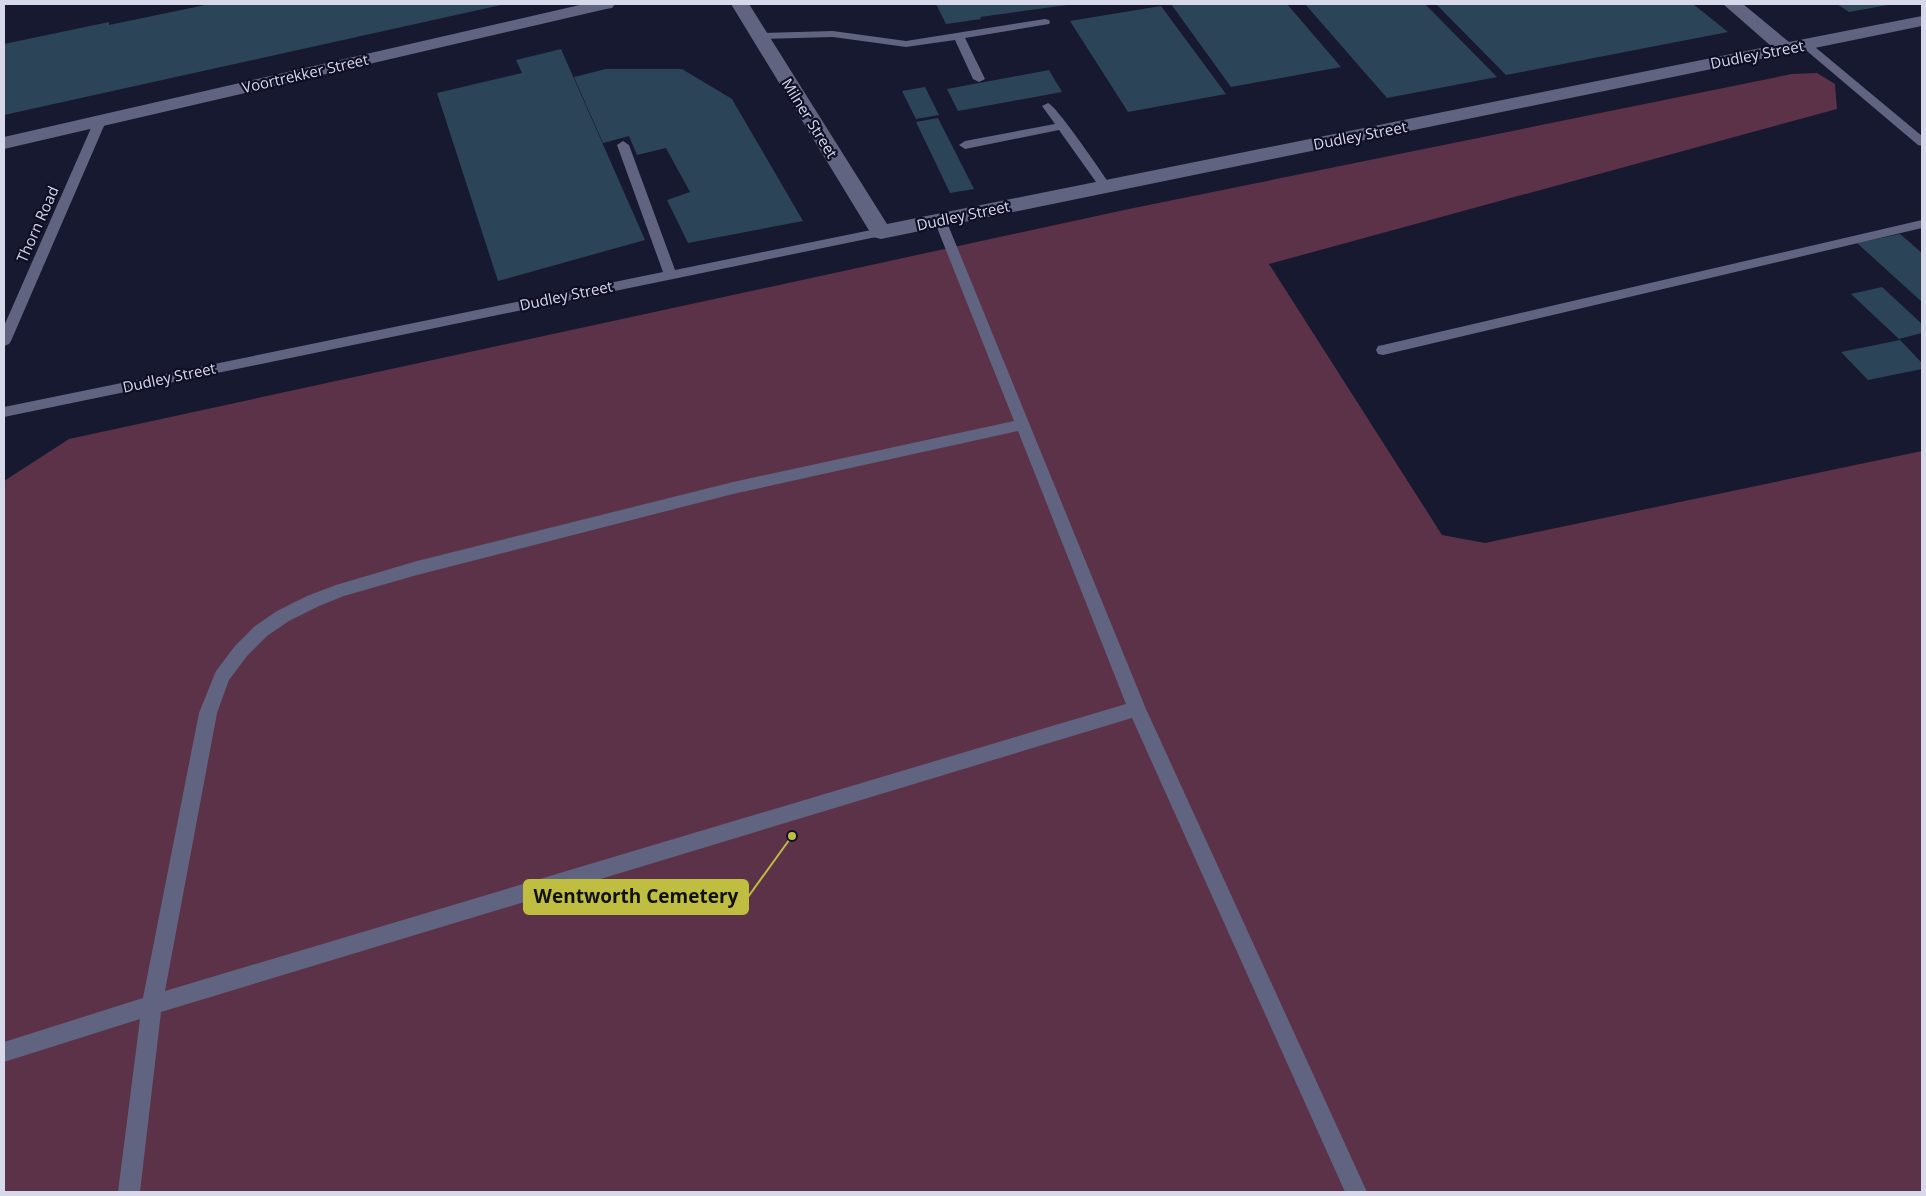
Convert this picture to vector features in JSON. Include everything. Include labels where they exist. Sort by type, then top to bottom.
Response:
[{"type":"street","name":"Voortrekker Street","points":[[4,143],[101,119],[606,4]]},
{"type":"street","name":"Milner Street","points":[[740,4],[881,232]]},
{"type":"street","points":[[1732,4],[1785,48]]},
{"type":"street","name":"Dudley Street","points":[[881,232],[1922,21]]},
{"type":"lane","points":[[760,36],[833,34],[906,44],[1045,22]]},
{"type":"lane","points":[[958,35],[979,79]]},
{"type":"lane","points":[[1805,44],[1922,142]]},
{"type":"lane","points":[[1048,106],[1105,186]]},
{"type":"lane","name":"Thorn Road","points":[[4,342],[101,119]]},
{"type":"lane","points":[[965,145],[1063,126]]},
{"type":"lane","points":[[623,145],[670,274]]},
{"type":"lane","points":[[940,220],[1137,709],[1356,1192]]},
{"type":"lane","points":[[1383,350],[1922,224]]},
{"type":"lane","name":"Dudley Street","points":[[4,412],[881,232]]},
{"type":"lane","points":[[130,1192],[152,1005],[208,713],[222,676],[241,651],[262,631],[283,616],[313,601],[342,590],[417,568],[733,488],[1023,424]]},
{"type":"lane","points":[[4,1052],[152,1005],[1137,709]]},
{"type":"shaded area","points":[[1817,73],[1835,84],[1837,109],[1269,264],[1442,535],[1485,543],[1922,451],[1922,1192],[4,1192],[4,481],[69,439],[1129,209],[1792,74]]},
{"type":"building","points":[[210,4],[501,5],[4,115],[4,44],[109,22],[109,25]]},
{"type":"building","points":[[936,4],[1067,5],[980,17],[981,19],[946,24]]},
{"type":"building","points":[[1171,4],[1287,4],[1341,67],[1231,87]]},
{"type":"building","points":[[1305,4],[1425,4],[1497,77],[1387,98]]},
{"type":"building","points":[[1436,4],[1693,4],[1728,32],[1506,75]]},
{"type":"building","points":[[1837,4],[1888,4],[1888,5],[1849,12]]},
{"type":"building","points":[[1161,6],[1226,94],[1128,112],[1070,21]]},
{"type":"building","points":[[561,49],[645,240],[498,281],[437,93],[522,73],[516,60]]},
{"type":"building","points":[[606,69],[682,69],[732,99],[803,221],[688,243],[667,200],[690,192],[666,148],[637,155],[629,136],[603,143],[574,77]]},
{"type":"building","points":[[1049,70],[1062,92],[958,111],[947,89]]},
{"type":"building","points":[[925,87],[939,115],[916,119],[902,91]]},
{"type":"building","points":[[938,118],[974,189],[950,193],[916,122]]},
{"type":"building","points":[[1900,234],[1922,253],[1922,302],[1857,243]]},
{"type":"building","points":[[1882,287],[1922,324],[1922,333],[1899,339],[1851,294]]},
{"type":"building","points":[[1900,340],[1922,363],[1922,369],[1868,380],[1841,352]]},
{"type":"place","name":"Wentworth Cemetery","points":[[792,836]]}]
